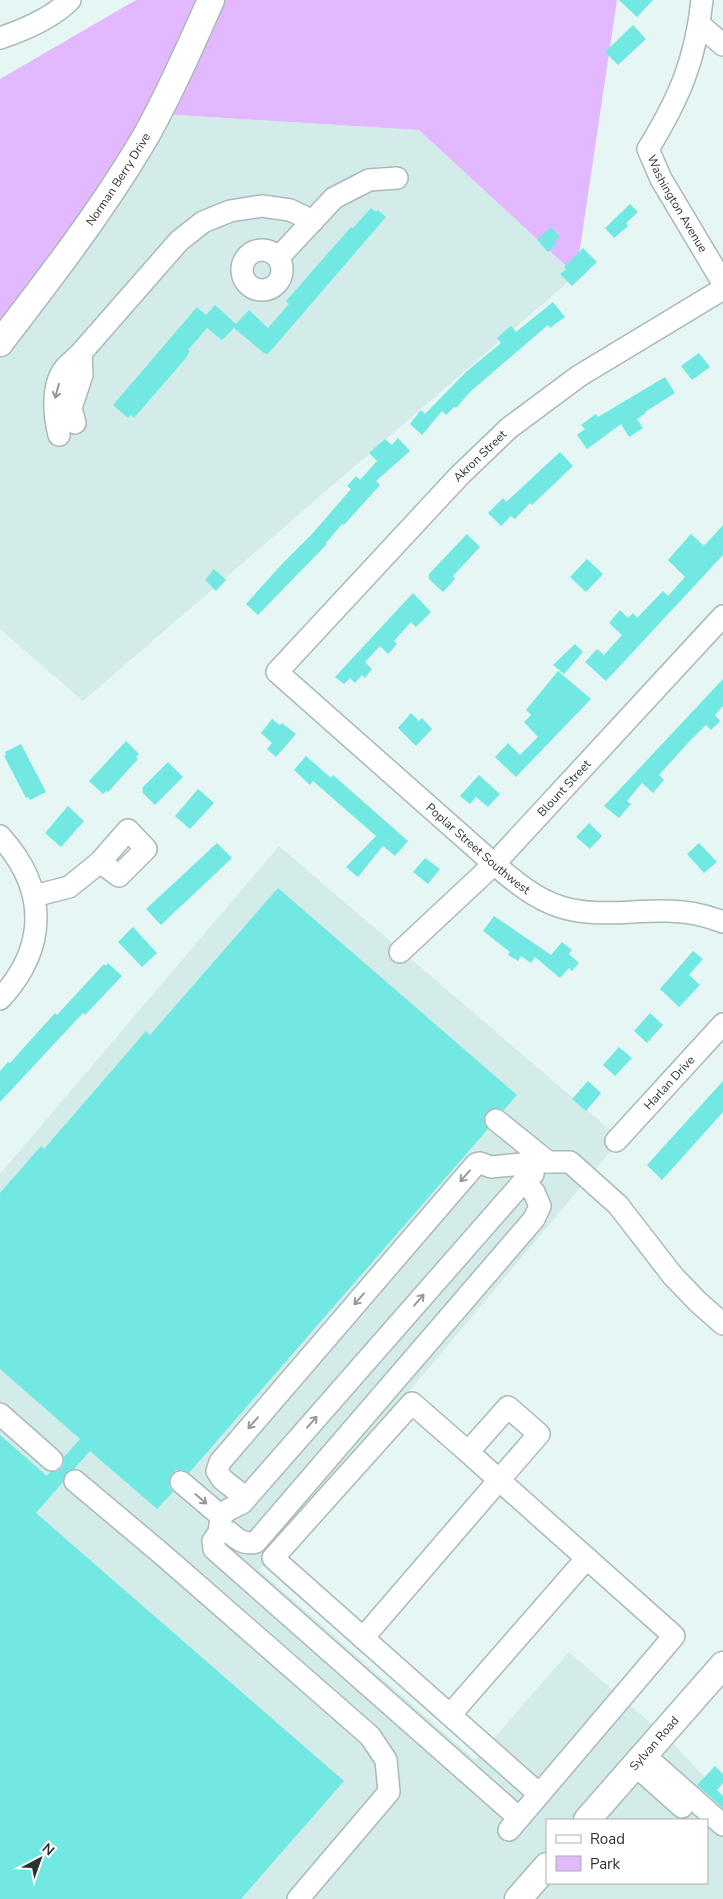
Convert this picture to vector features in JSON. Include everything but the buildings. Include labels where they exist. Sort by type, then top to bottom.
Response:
[{"type":"main road","name":"Norman Berry Drive","points":[[0,343],[101,208],[147,133],[211,0]]},
{"type":"main road","name":"Sylvan Road","points":[[588,1819],[723,1665]]},
{"type":"main road","points":[[518,1899],[546,1867]]},
{"type":"street","points":[[0,38],[18,32],[44,18],[70,0]]},
{"type":"street","points":[[702,0],[699,24],[723,45]]},
{"type":"street","name":"Washington Avenue","points":[[699,24],[692,57],[681,90],[666,120],[648,149],[661,179],[723,283]]},
{"type":"street","points":[[278,258],[334,198],[369,180],[397,178]]},
{"type":"street","points":[[67,429],[71,408],[82,375],[81,353],[179,242],[203,222],[230,211],[262,206],[290,210],[313,221]]},
{"type":"street","name":"Akron Street","points":[[278,672],[459,476],[509,428],[579,376],[723,289]]},
{"type":"street","name":"Blount Street","points":[[400,952],[494,864],[723,616]]},
{"type":"street","name":"Poplar Street Southwest","points":[[278,672],[494,864],[527,891],[560,907],[597,914],[668,911],[705,915],[723,922]]},
{"type":"street","points":[[0,836],[26,871],[34,896],[36,914],[35,938],[28,959],[10,989],[0,999]]},
{"type":"street","points":[[34,896],[69,887],[100,862]]},
{"type":"street","name":"Harlan Drive","points":[[616,1141],[723,1024]]},
{"type":"street","points":[[496,1120],[545,1162]]},
{"type":"street","points":[[539,1794],[273,1558],[412,1404],[674,1636],[514,1824],[480,1795],[214,1549],[213,1541],[220,1525],[246,1498],[522,1182],[545,1162]]},
{"type":"street","points":[[491,1167],[545,1162],[570,1162],[622,1211],[673,1276],[723,1324]]},
{"type":"street","points":[[246,1498],[222,1479],[217,1470],[220,1462],[476,1164],[480,1163],[491,1167],[503,1179],[508,1198]]},
{"type":"street","points":[[181,1482],[220,1525],[241,1542],[248,1544],[256,1542],[534,1219],[540,1206],[534,1192],[522,1182]]},
{"type":"street","points":[[363,1638],[538,1434],[508,1407],[468,1452]]},
{"type":"street","points":[[0,1414],[52,1460]]},
{"type":"street","points":[[75,1481],[163,1555],[370,1736],[386,1760],[389,1792],[298,1899]]},
{"type":"street","points":[[450,1715],[587,1558]]},
{"type":"street","points":[[640,1760],[696,1819]]},
{"type":"street","points":[[640,1760],[723,1827],[717,1838],[708,1830]]},
{"type":"shaded area","points":[[160,114],[419,130],[576,275],[83,701],[0,629],[0,322]]},
{"type":"shaded area","points":[[279,846],[621,1139],[259,1570],[475,1760],[569,1652],[668,1738],[723,1797],[723,1899],[0,1899],[0,1174]]},
{"type":"green space","points":[[136,0],[617,0],[576,275],[419,130],[161,114],[0,322],[0,79]]}]
